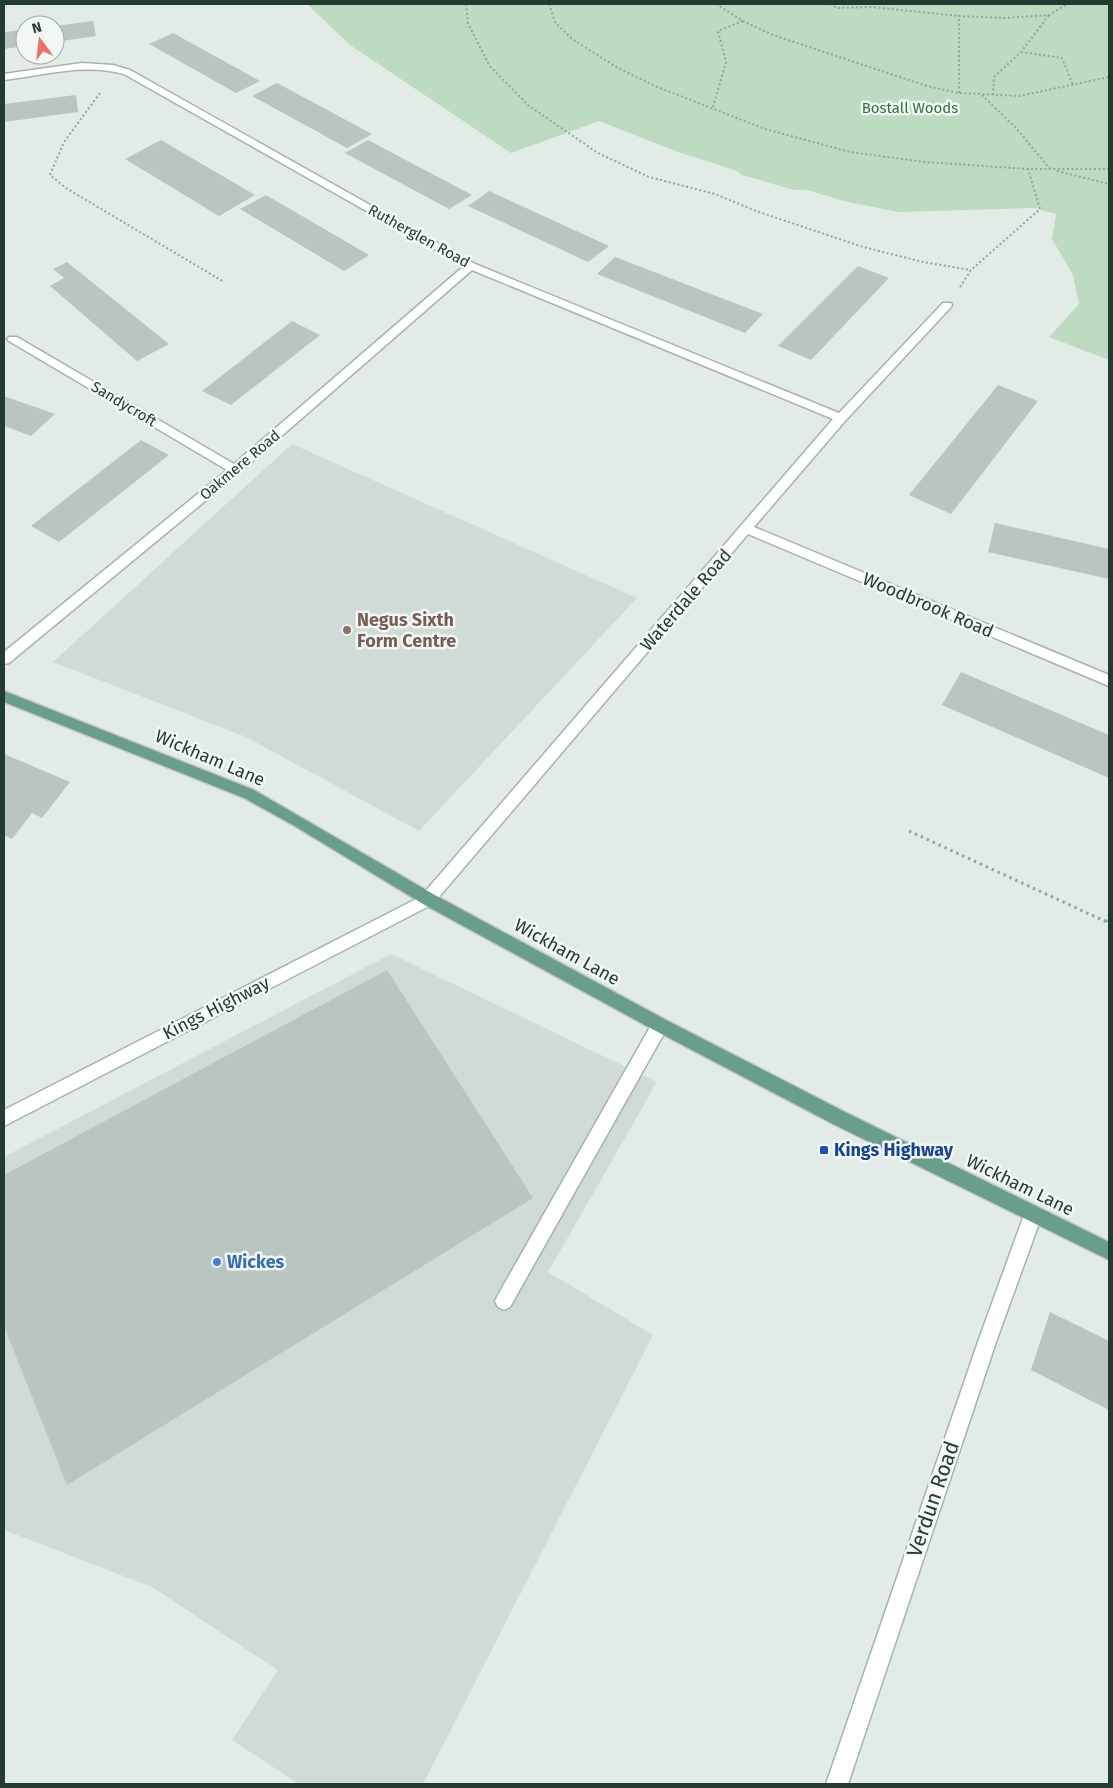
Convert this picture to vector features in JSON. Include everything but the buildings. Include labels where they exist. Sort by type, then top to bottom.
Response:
[{"type":"main road","name":"Wickham Lane","points":[[4,696],[249,794],[428,898],[660,1025],[1033,1215],[1109,1251]]},
{"type":"street","name":"Rutherglen Road","points":[[4,77],[85,66],[117,68],[127,72],[471,266],[841,418]]},
{"type":"street","name":"Oakmere Road","points":[[4,659],[235,470],[471,266]]},
{"type":"street","name":"Waterdale Road","points":[[428,898],[748,529],[841,418],[947,305]]},
{"type":"street","name":"Sandycroft","points":[[13,339],[235,470]]},
{"type":"street","name":"Woodbrook Road","points":[[748,529],[1109,681]]},
{"type":"street","name":"Kings Highway","points":[[4,1118],[428,898]]},
{"type":"street","points":[[504,1301],[660,1025]]},
{"type":"street","name":"Verdun Road","points":[[836,1784],[988,1339],[1033,1215]]},
{"type":"path","points":[[466,4],[468,23],[489,65],[529,106],[598,153],[649,177],[715,194],[756,211],[863,247],[923,262],[971,270]]},
{"type":"path","points":[[549,4],[556,22],[572,39],[618,68],[655,86],[765,129],[850,152],[925,162],[1028,169],[1109,169]]},
{"type":"path","points":[[716,4],[743,21],[782,38],[927,86],[959,93],[1019,96],[1109,77]]},
{"type":"path","points":[[830,4],[837,8],[872,7],[959,16],[1006,18],[1049,15]]},
{"type":"path","points":[[993,95],[994,77],[1022,52],[1049,15],[1067,4]]},
{"type":"path","points":[[959,16],[959,93]]},
{"type":"path","points":[[713,107],[726,62],[718,31],[743,21]]},
{"type":"path","points":[[1022,52],[1062,58],[1073,85]]},
{"type":"path","points":[[117,68],[62,147],[53,164],[50,175],[66,188],[224,282]]},
{"type":"path","points":[[982,95],[1016,128],[1050,169],[1109,184]]},
{"type":"path","points":[[947,305],[971,270],[1040,208],[1028,169]]},
{"type":"path","points":[[909,831],[1108,922],[1109,915]]},
{"type":"shaded area","name":"Negus Sixth Form Centre","points":[[292,444],[637,598],[419,831],[246,737],[53,662]]},
{"type":"shaded area","points":[[391,954],[657,1082],[548,1272],[653,1335],[423,1784],[299,1784],[232,1740],[278,1670],[152,1587],[4,1530],[4,1157]]},
{"type":"green space","name":"Bostall Woods","points":[[307,4],[1109,4],[1109,360],[1049,337],[1079,304],[1073,275],[1052,239],[1056,214],[1035,208],[899,212],[848,202],[807,190],[794,190],[742,175],[735,170],[678,152],[599,121],[511,153],[350,45]]},
{"type":"place","name":"Negus Sixth Form Centre","points":[[347,630]]},
{"type":"place","name":"Kings Highway","points":[[824,1150]]},
{"type":"place","name":"Wickes","points":[[217,1262]]}]
